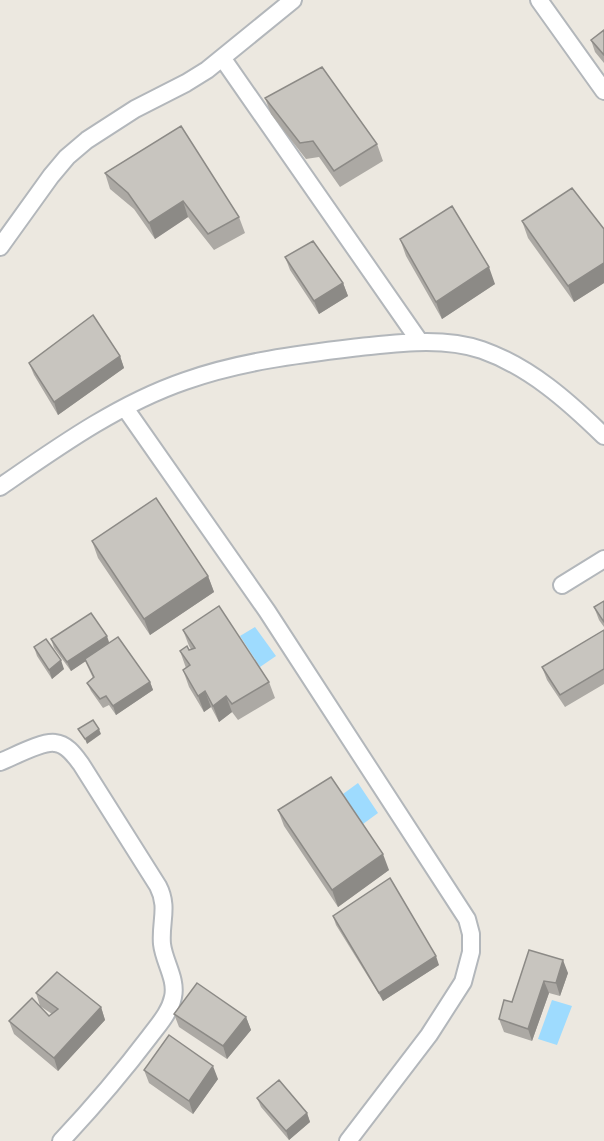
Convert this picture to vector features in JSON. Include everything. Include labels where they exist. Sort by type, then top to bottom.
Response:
[{"type":"street","points":[[0,247],[55,170],[72,152],[135,109],[186,83],[223,58],[293,0]]},
{"type":"street","points":[[539,0],[604,91]]},
{"type":"street","points":[[223,58],[420,342]]},
{"type":"street","points":[[0,487],[91,427],[183,381],[236,367],[337,350],[420,342],[464,346],[503,359],[531,374],[554,391],[604,436]]},
{"type":"street","points":[[125,408],[267,611],[467,919],[471,934],[471,952],[463,982],[429,1035],[348,1141]]},
{"type":"street","points":[[562,585],[604,559]]},
{"type":"street","points":[[0,762],[45,745],[56,743],[66,747],[81,764],[158,886],[165,903],[162,943],[174,985],[173,998],[167,1013],[115,1082],[61,1141]]},
{"type":"water","points":[[255,627],[276,656],[260,667],[240,636]]},
{"type":"water","points":[[358,783],[378,813],[363,824],[343,794]]},
{"type":"water","points":[[552,1000],[572,1006],[557,1045],[538,1039]]},
{"type":"building","points":[[604,30],[604,55],[591,40]]},
{"type":"building","points":[[322,67],[377,144],[334,171],[313,141],[300,143],[265,98]]},
{"type":"building","points":[[181,126],[239,217],[208,234],[183,201],[149,223],[128,193],[105,173]]},
{"type":"building","points":[[572,188],[604,229],[604,263],[568,286],[522,221]]},
{"type":"building","points":[[452,206],[489,267],[436,302],[400,239]]},
{"type":"building","points":[[313,241],[343,283],[314,301],[285,257]]},
{"type":"building","points":[[93,315],[120,356],[54,402],[29,363]]},
{"type":"building","points":[[156,498],[208,576],[144,619],[92,541]]},
{"type":"building","points":[[604,601],[604,622],[594,607]]},
{"type":"building","points":[[219,606],[269,682],[232,704],[226,696],[213,706],[205,691],[198,696],[183,670],[190,665],[180,651],[187,646],[189,650],[195,648],[183,630]]},
{"type":"building","points":[[91,613],[107,636],[67,662],[51,639]]},
{"type":"building","points":[[604,630],[604,669],[560,695],[542,667]]},
{"type":"building","points":[[118,637],[150,682],[113,706],[106,696],[100,699],[87,683],[94,677],[85,659]]},
{"type":"building","points":[[46,639],[61,660],[49,670],[34,647]]},
{"type":"building","points":[[93,720],[99,729],[85,739],[78,729]]},
{"type":"building","points":[[331,777],[383,854],[332,890],[278,810]]},
{"type":"building","points":[[390,878],[436,956],[379,993],[333,916]]},
{"type":"building","points":[[529,950],[563,960],[556,983],[544,981],[528,1029],[499,1019],[504,1000],[512,1002]]},
{"type":"building","points":[[57,972],[101,1007],[54,1058],[9,1021],[32,998],[49,1016],[58,1009],[36,993]]},
{"type":"building","points":[[197,983],[246,1017],[223,1046],[174,1014]]},
{"type":"building","points":[[169,1035],[213,1066],[189,1101],[144,1070]]},
{"type":"building","points":[[279,1080],[307,1113],[286,1131],[257,1098]]}]
